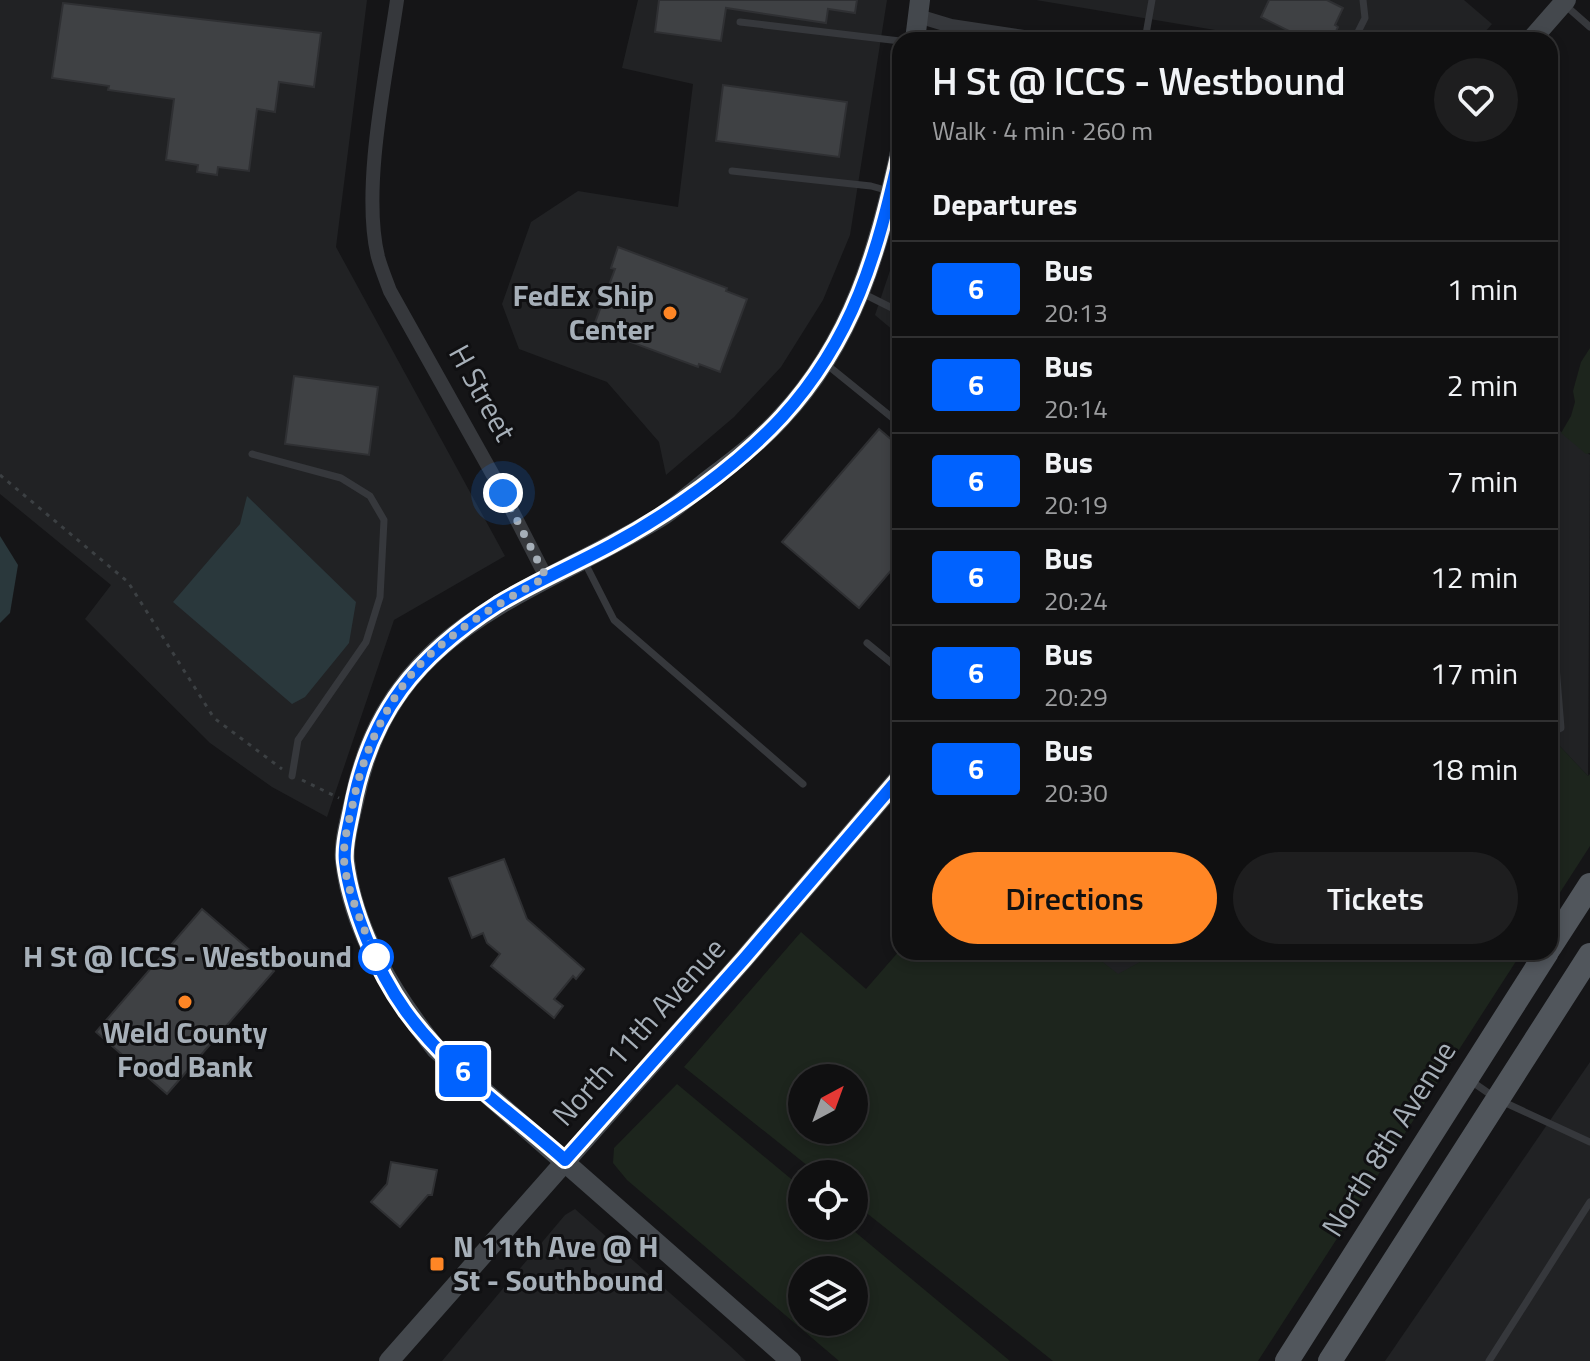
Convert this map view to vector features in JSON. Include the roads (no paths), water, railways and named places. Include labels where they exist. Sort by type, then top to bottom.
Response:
[{"type":"main road","name":"North 8th Avenue","points":[[1558,935],[1590,885]]},
{"type":"main road","points":[[1330,1361],[1590,955]]},
{"type":"main road","name":"North 8th Avenue","points":[[1287,1361],[1542,960]]},
{"type":"street","name":"H Street","points":[[397,0],[375,175],[373,219],[378,257],[390,291],[503,493],[546,577]]},
{"type":"street","points":[[1538,32],[1563,1]]},
{"type":"street","points":[[916,32],[919,8],[951,26],[989,32]]},
{"type":"street","points":[[892,187],[892,202]]},
{"type":"street","points":[[791,1361],[436,1049],[403,1008],[382,970],[357,914],[344,859],[353,805],[374,734],[401,688],[431,652],[499,604],[662,517],[749,449],[779,420],[824,363],[847,324],[892,215]]},
{"type":"street","name":"North 11th Avenue","points":[[389,1361],[892,786]]},
{"type":"lane","points":[[1146,32],[1152,0]]},
{"type":"lane","points":[[1358,32],[1365,18],[1363,0]]},
{"type":"lane","points":[[1563,1],[1590,27]]},
{"type":"lane","points":[[740,22],[892,40]]},
{"type":"lane","points":[[732,171],[871,186],[891,191]]},
{"type":"lane","points":[[860,292],[892,308]]},
{"type":"lane","points":[[824,363],[892,418]]},
{"type":"lane","points":[[252,454],[341,478],[370,496],[384,520],[380,597],[366,642],[298,740],[292,776]]},
{"type":"lane","points":[[583,559],[614,620],[803,784]]},
{"type":"lane","points":[[867,643],[892,663]]},
{"type":"lane","points":[[1558,691],[1561,728],[1558,729]]},
{"type":"lane","points":[[1466,1078],[1497,1099],[1590,1142]]},
{"type":"lane","points":[[1489,1361],[1590,1202]]},
{"type":"place","name":"FedEx Ship Center","points":[[670,313]]},
{"type":"place","name":"H St @ ICCS - Westbound","points":[[376,957]]},
{"type":"place","name":"Weld County Food Bank","points":[[185,1002]]},
{"type":"place","name":"N 11th Ave @ H St - Southbound","points":[[437,1264]]}]
